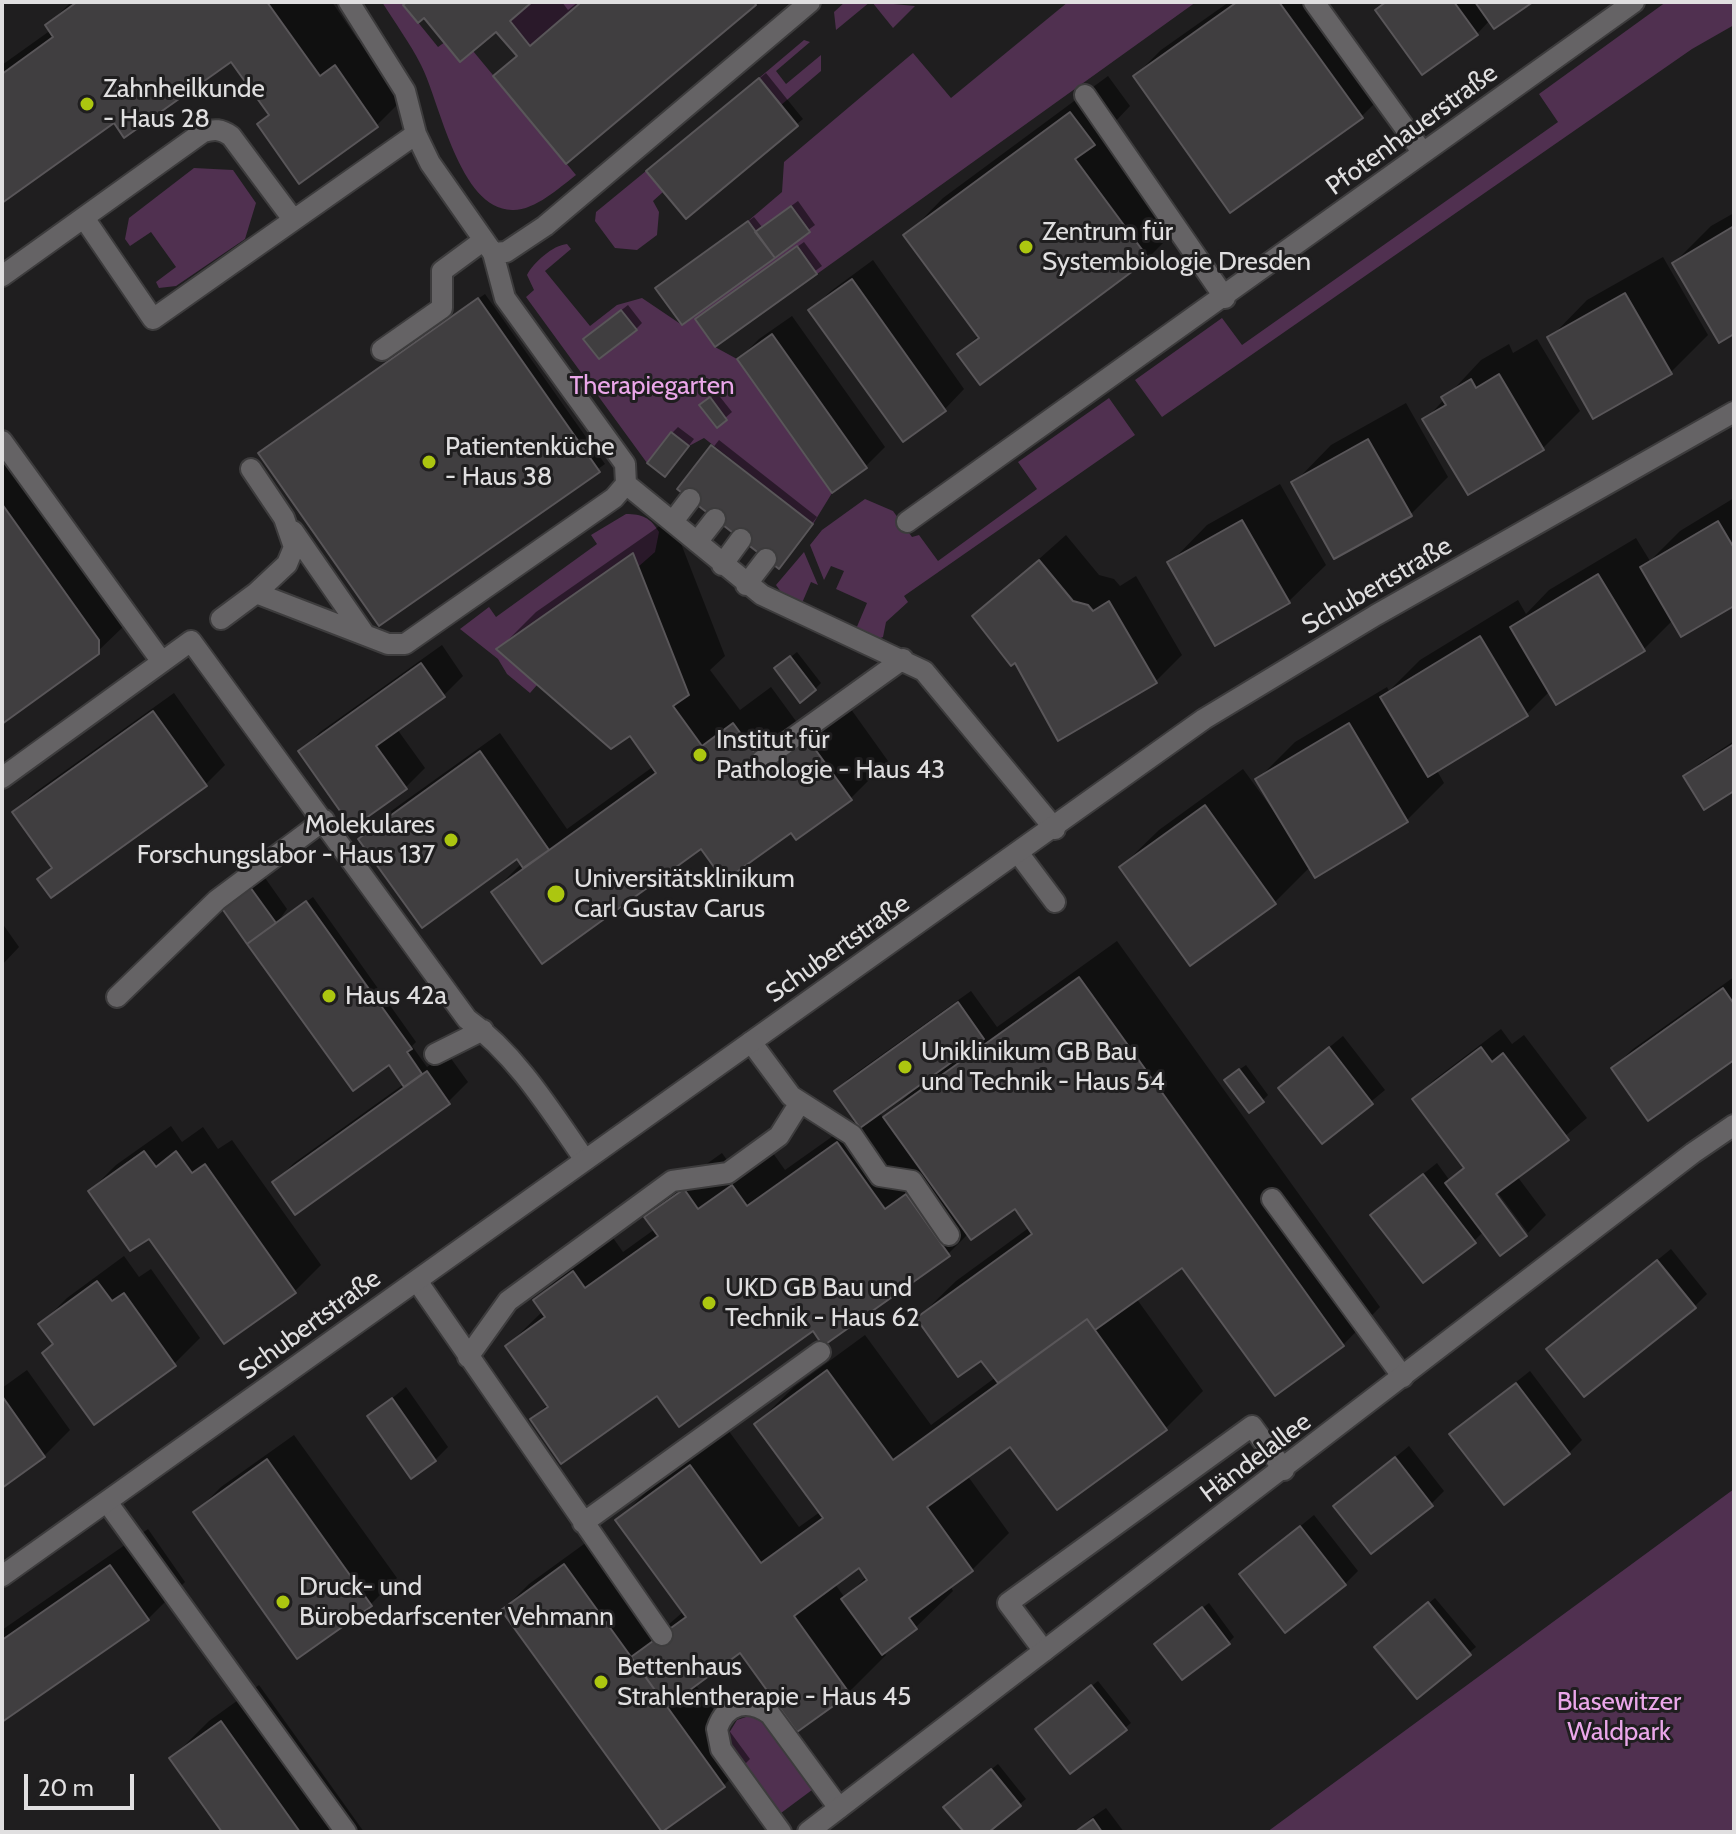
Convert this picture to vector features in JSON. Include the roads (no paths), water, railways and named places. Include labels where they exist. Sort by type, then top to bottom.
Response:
[{"type":"street","points":[[256,593],[388,644],[405,644],[425,633],[614,498],[626,484],[625,464],[505,298],[489,247],[430,163],[416,134],[405,91],[349,2]]},
{"type":"street","points":[[1314,2],[1423,153]]},
{"type":"street","name":"Pfotenhauerstraße","points":[[907,522],[1225,298],[1634,2]]},
{"type":"street","points":[[382,350],[442,308],[442,271],[489,247],[506,252],[545,226],[803,4]]},
{"type":"street","points":[[1085,95],[1225,298]]},
{"type":"street","points":[[2,276],[203,132],[213,129],[223,130],[231,136],[292,218]]},
{"type":"street","points":[[84,218],[153,319],[292,218],[416,134]]},
{"type":"street","name":"Schubertstraße","points":[[2,1576],[1055,829],[1204,719],[1376,615],[1734,412]]},
{"type":"street","points":[[2,441],[162,662]]},
{"type":"street","points":[[251,469],[365,635]]},
{"type":"street","points":[[626,484],[674,520],[746,585],[924,671],[1055,829]]},
{"type":"street","points":[[674,520],[690,499]]},
{"type":"street","points":[[221,619],[256,593],[287,564],[294,547],[284,518]]},
{"type":"street","points":[[697,542],[715,519]]},
{"type":"street","points":[[722,565],[741,539]]},
{"type":"street","points":[[746,585],[766,559]]},
{"type":"street","points":[[2,778],[191,641],[467,1019],[483,1030],[546,1104],[585,1160]]},
{"type":"street","points":[[761,761],[903,659]]},
{"type":"street","points":[[117,997],[217,900],[324,820]]},
{"type":"street","points":[[1019,854],[1055,902]]},
{"type":"street","points":[[435,1054],[483,1030]]},
{"type":"street","points":[[751,1042],[799,1104],[852,1135],[880,1176],[912,1181],[949,1235]]},
{"type":"street","points":[[468,1357],[508,1301],[672,1181],[728,1173],[779,1136],[799,1104]]},
{"type":"street","name":"Händelallee","points":[[808,1832],[1284,1470],[1693,1153],[1734,1125]]},
{"type":"street","points":[[1272,1199],[1403,1377]]},
{"type":"street","points":[[417,1281],[662,1635]]},
{"type":"street","points":[[583,1523],[820,1352]]},
{"type":"street","points":[[1044,1651],[1008,1603],[1252,1426],[1284,1470]]},
{"type":"street","points":[[107,1502],[346,1832]]},
{"type":"street","points":[[781,1832],[721,1749],[717,1729],[730,1709],[744,1703],[757,1705],[770,1714],[839,1808]]},
{"type":"place","name":"Zahnheilkunde - Haus 28","points":[[87,104]]},
{"type":"place","name":"Zentrum für Systembiologie Dresden","points":[[1026,247]]},
{"type":"place","name":"Patientenküche - Haus 38","points":[[429,462]]},
{"type":"place","name":"Institut für Pathologie - Haus 43","points":[[700,755]]},
{"type":"place","name":"Molekulares Forschungslabor - Haus 137","points":[[451,840]]},
{"type":"place","name":"Universitätsklinikum Carl Gustav Carus","points":[[556,894]]},
{"type":"place","name":"Haus 42a","points":[[329,996]]},
{"type":"place","name":"Uniklinikum GB Bau und Technik - Haus 54","points":[[905,1067]]},
{"type":"place","name":"UKD GB Bau und Technik - Haus 62","points":[[709,1303]]},
{"type":"place","name":"Druck- und Bürobedarfscenter Vehmann","points":[[283,1602]]},
{"type":"place","name":"Bettenhaus Strahlentherapie - Haus 45","points":[[601,1682]]},
{"type":"park label","name":"Therapiegarten","points":[[652,386]]},
{"type":"park label","name":"Blasewitzer Waldpark","points":[[1619,1717]]}]
